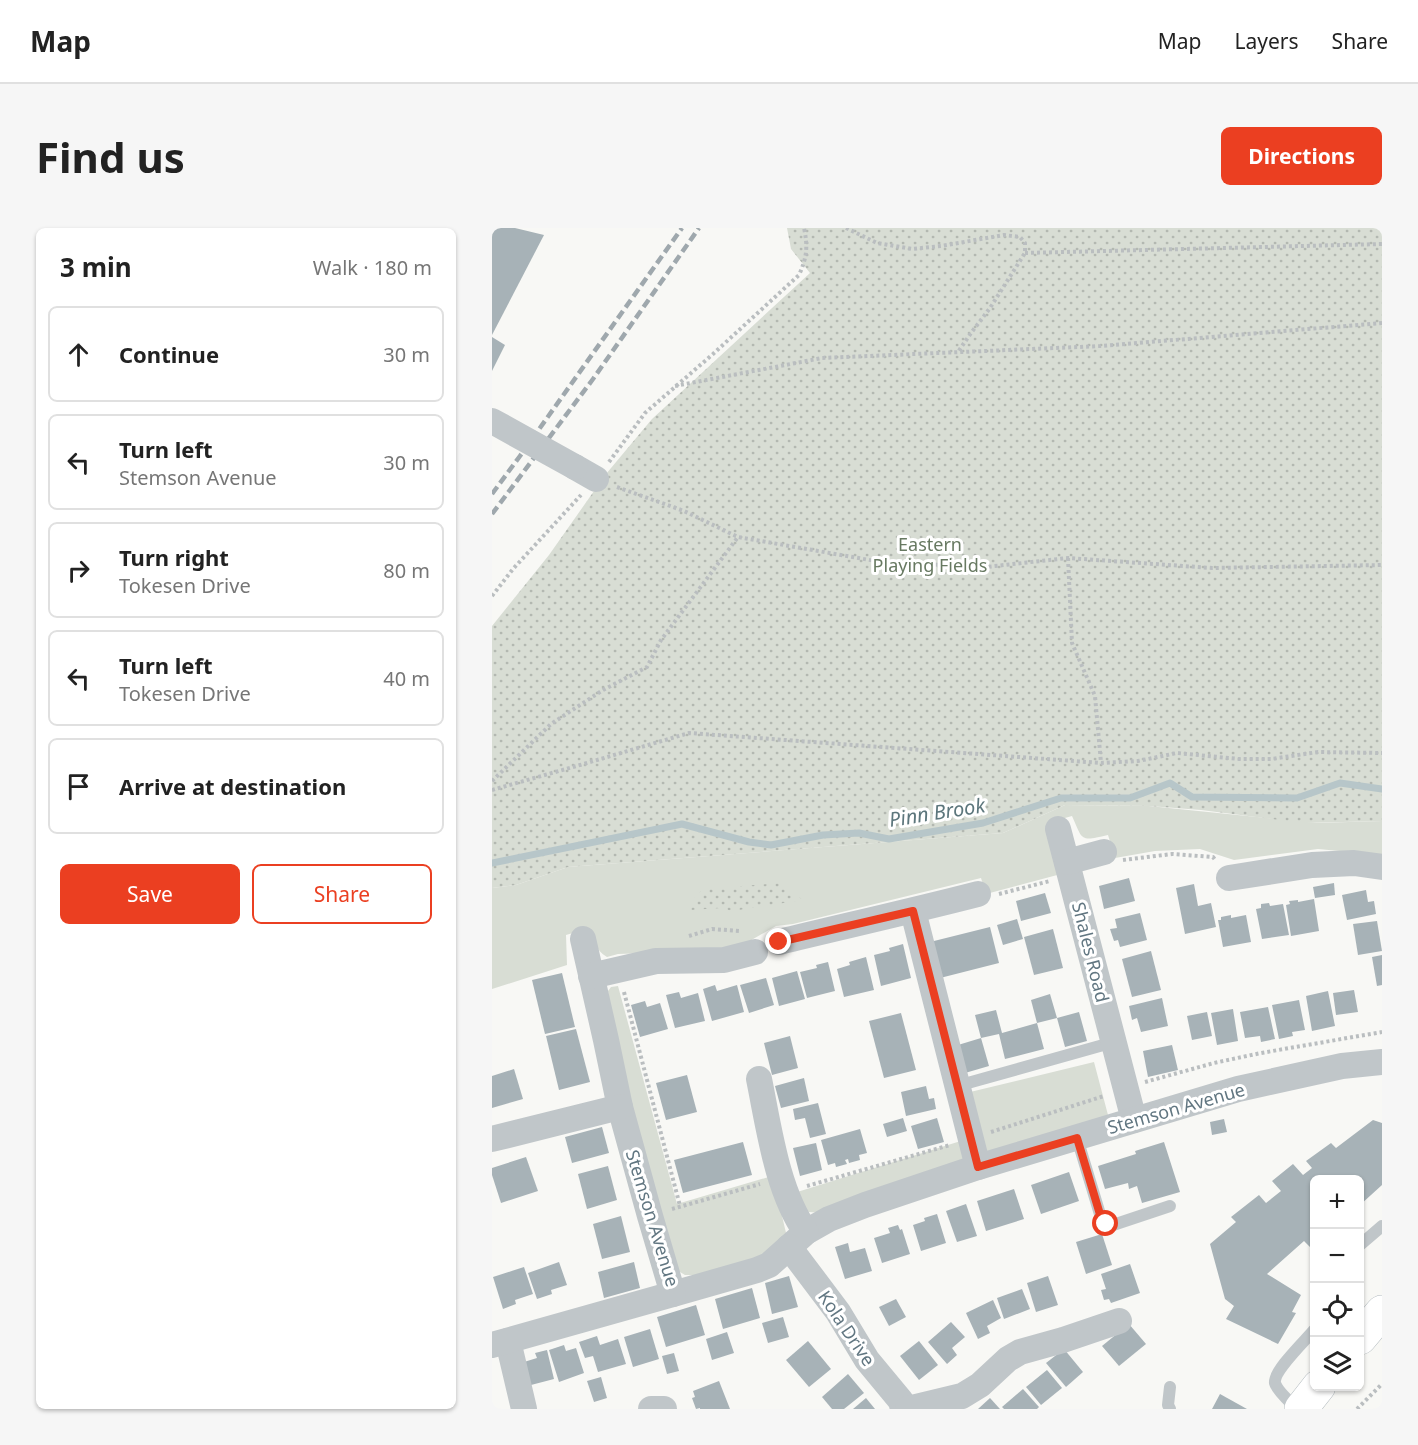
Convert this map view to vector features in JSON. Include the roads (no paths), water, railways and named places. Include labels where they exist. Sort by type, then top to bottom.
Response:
[{"type":"street","points":[[492,422],[585,473]]},
{"type":"street","name":"Shales Road","points":[[1058,829],[1134,1120]]},
{"type":"street","points":[[1067,862],[1104,852]]},
{"type":"street","points":[[1229,878],[1312,865],[1354,863],[1382,867]]},
{"type":"street","points":[[779,942],[978,894]]},
{"type":"street","points":[[913,911],[978,1167]]},
{"type":"street","name":"Stemson Avenue","points":[[583,939],[620,1107],[673,1294],[769,1265],[797,1240],[829,1219],[978,1167],[1238,1089],[1342,1066],[1382,1062]]},
{"type":"street","points":[[591,976],[656,961],[724,960],[755,952]]},
{"type":"street","points":[[759,1079],[783,1185],[797,1220],[797,1240]]},
{"type":"street","points":[[492,1139],[620,1107]]},
{"type":"street","name":"Kola Drive","points":[[797,1240],[867,1360],[896,1395],[903,1409]]},
{"type":"street","points":[[524,1409],[500,1343],[673,1294]]},
{"type":"street","points":[[1360,1337],[1382,1312]]},
{"type":"street","points":[[908,1409],[962,1396],[980,1385],[1008,1359],[1020,1352],[1119,1321]]},
{"type":"street","points":[[1299,1409],[1315,1391]]},
{"type":"street","points":[[651,1409],[664,1409]]},
{"type":"lane","points":[[957,1086],[1114,1042]]},
{"type":"lane","points":[[1077,1138],[1102,1221],[1106,1224],[1113,1225],[1170,1206]]},
{"type":"lane","points":[[1364,1241],[1382,1226]]},
{"type":"lane","points":[[1299,1409],[1276,1387],[1275,1380],[1278,1371],[1310,1335]]},
{"type":"lane","points":[[1170,1387],[1168,1405],[1170,1409]]},
{"type":"waterway","name":"Pinn Brook","points":[[492,863],[682,824],[749,842],[771,845],[823,835],[859,833],[889,839],[983,823],[1061,798],[1130,798],[1170,783],[1192,797],[1297,798],[1340,783],[1382,789]]},
{"type":"railway","points":[[492,494],[682,228]]},
{"type":"railway","points":[[492,514],[593,379],[699,228]]},
{"type":"park label","name":"Eastern Playing Fields","points":[[930,554]]}]
